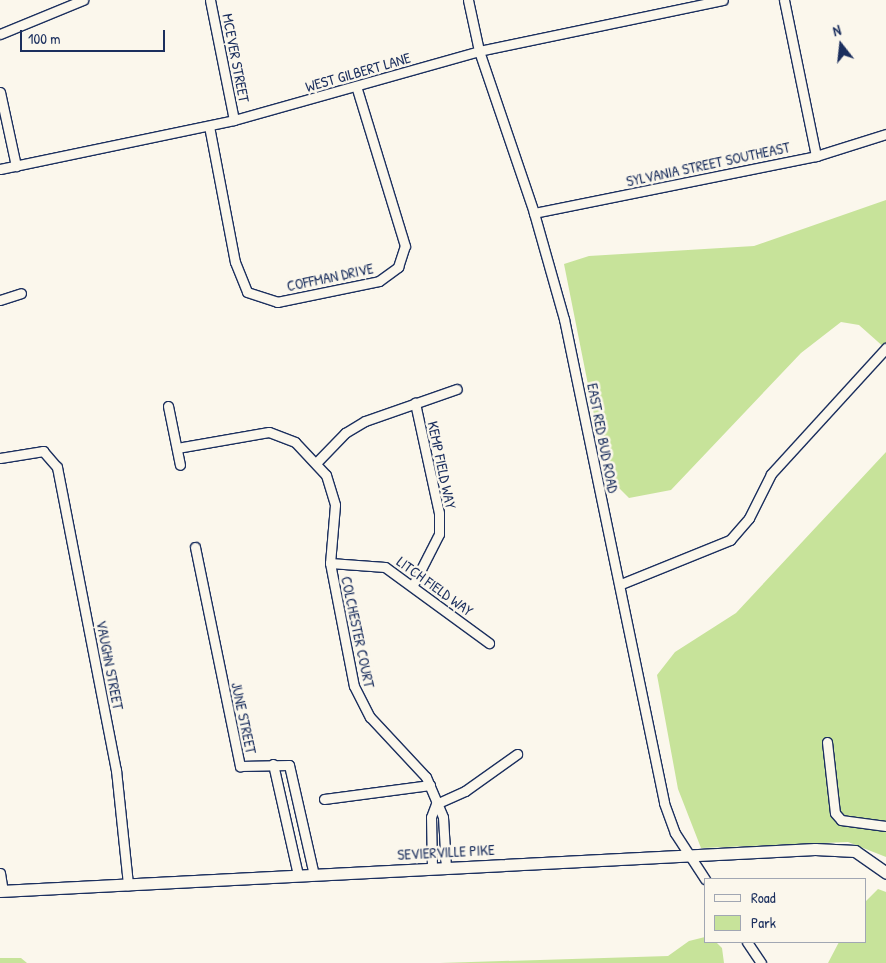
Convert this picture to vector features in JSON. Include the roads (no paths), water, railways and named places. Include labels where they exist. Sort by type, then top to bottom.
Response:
[{"type":"street","points":[[0,34],[83,0]]},
{"type":"street","name":"MCEVER STREET","points":[[210,0],[234,120]]},
{"type":"street","name":"EAST RED BUD ROAD","points":[[468,0],[479,51],[534,213],[564,319],[621,584],[664,802],[690,855],[704,878]]},
{"type":"street","name":"WEST GILBERT LANE","points":[[0,169],[234,120],[479,51],[723,0]]},
{"type":"street","points":[[784,0],[816,156]]},
{"type":"street","name":"COFFMAN DRIVE","points":[[209,126],[235,262],[247,292],[277,302],[379,281],[398,267],[405,246],[356,86]]},
{"type":"street","points":[[0,92],[16,166]]},
{"type":"street","name":"SYLVANIA STREET SOUTHEAST","points":[[534,213],[816,156],[886,134]]},
{"type":"street","points":[[0,300],[21,293]]},
{"type":"street","points":[[621,584],[730,540],[749,518],[771,474],[886,348]]},
{"type":"street","points":[[316,463],[345,433],[365,421],[457,389]]},
{"type":"street","name":"KEMP FIELD WAY","points":[[413,585],[440,534],[439,513],[415,403]]},
{"type":"street","points":[[168,406],[180,465]]},
{"type":"street","name":"COLCHESTER COURT","points":[[177,448],[269,432],[295,442],[326,475],[335,505],[330,563],[361,704],[418,765],[430,784],[436,804],[430,817],[432,868]]},
{"type":"street","name":"VAUGHN STREET","points":[[0,458],[50,454],[57,467],[116,770],[128,885]]},
{"type":"street","name":"JUNE STREET","points":[[195,548],[240,766],[273,764],[289,766],[314,875]]},
{"type":"street","name":"LITCH FIELD WAY","points":[[330,563],[385,567],[413,585],[489,643]]},
{"type":"street","points":[[827,742],[835,813],[841,820],[886,826]]},
{"type":"street","points":[[446,867],[443,817],[436,804],[465,791],[517,754]]},
{"type":"street","points":[[273,764],[298,875]]},
{"type":"street","points":[[324,799],[430,784]]},
{"type":"street","name":"SEVIERVILLE PIKE","points":[[2,891],[690,855],[845,850],[864,854],[886,873]]},
{"type":"street","points":[[0,873],[2,891]]},
{"type":"street","points":[[748,943],[761,963]]}]
